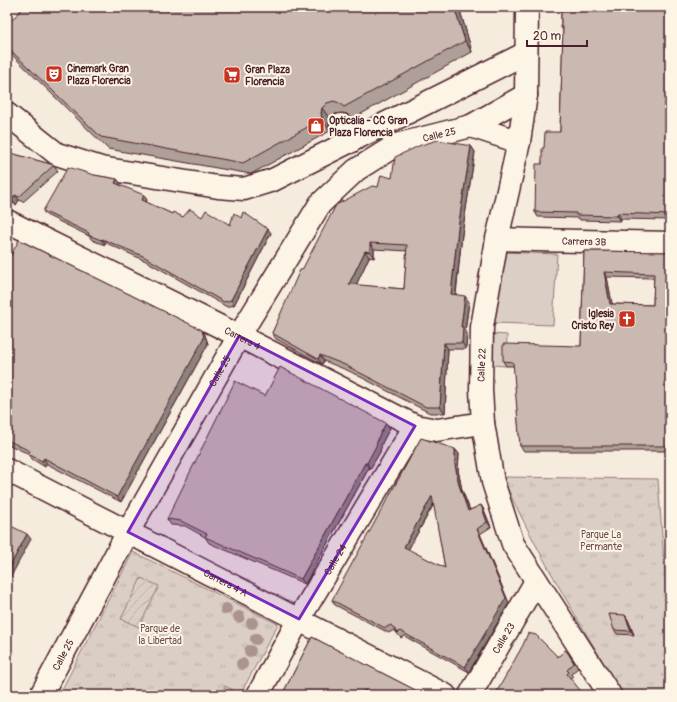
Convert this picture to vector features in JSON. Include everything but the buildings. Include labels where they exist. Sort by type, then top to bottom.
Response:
[{"type":"street","name":"Calle 22","points":[[527,7],[526,95],[519,142],[497,239],[482,327],[480,390],[483,423],[493,482],[513,544],[610,695]]},
{"type":"street","points":[[7,114],[57,154],[101,168],[218,187],[244,189],[273,180],[345,133],[526,53]]},
{"type":"street","name":"Calle 25","points":[[41,695],[128,532],[239,336],[320,204],[356,170],[396,144],[471,126],[526,95]]},
{"type":"street","points":[[471,126],[519,142]]},
{"type":"street","name":"Carrera 4","points":[[10,229],[239,336],[416,426],[437,430],[483,423]]},
{"type":"street","name":"Carrera 3B","points":[[497,239],[670,243]]},
{"type":"street","name":"Calle 24","points":[[258,695],[299,618],[416,426]]},
{"type":"street","name":"Carrera 4 A","points":[[7,470],[299,618],[445,695]]},
{"type":"street","name":"Calle 23","points":[[470,695],[536,581]]},
{"type":"highlighted area","points":[[239,336],[415,426],[299,619],[128,532]]},
{"type":"green space","points":[[500,252],[557,254],[553,325],[494,323]]},
{"type":"green space","points":[[493,334],[507,335],[506,366],[491,365]]},
{"type":"green space","name":"Parque La Permante","points":[[502,477],[658,479],[670,645],[670,695],[623,695],[544,561]]},
{"type":"green space","name":"Parque de la Libertad","points":[[133,552],[278,624],[240,695],[59,695]]},
{"type":"green space","points":[[141,578],[159,586],[139,627],[121,619]]},
{"type":"green space","points":[[225,686],[239,693],[237,695],[221,695]]},
{"type":"place","name":"Cinemark Gran Plaza Florencia","points":[[54,74]]},
{"type":"place","name":"Gran Plaza Florencia","points":[[232,75]]},
{"type":"place","name":"Opticalia - CC Gran Plaza Florencia","points":[[316,126]]},
{"type":"place","name":"Iglesia Cristo Rey","points":[[627,319]]}]
